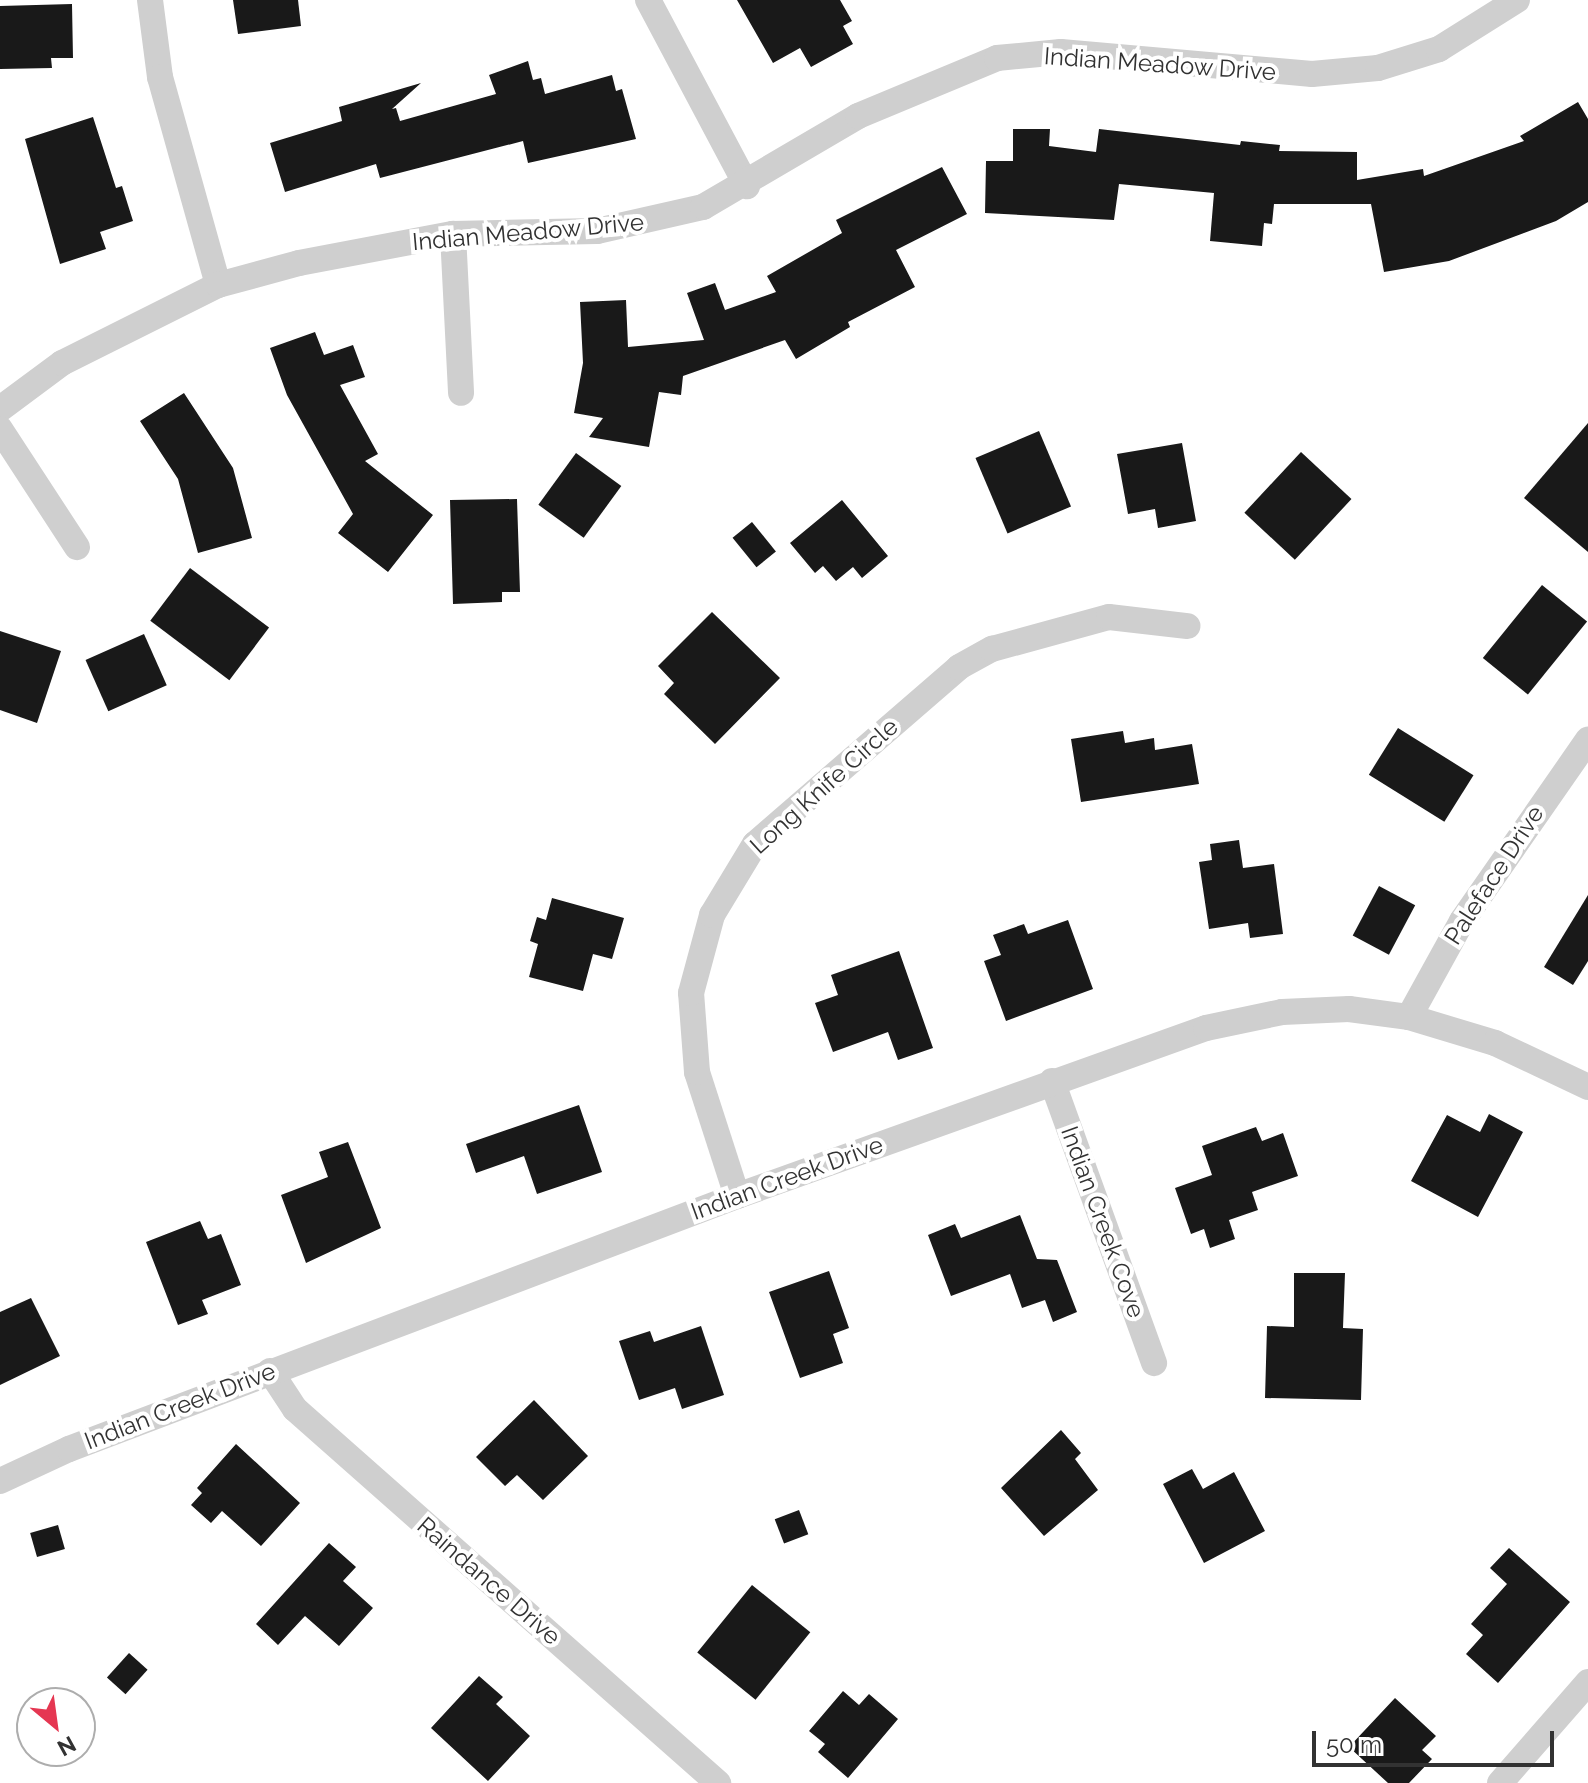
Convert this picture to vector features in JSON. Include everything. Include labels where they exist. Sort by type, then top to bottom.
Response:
[{"type":"street","points":[[150,0],[160,77],[218,285]]},
{"type":"street","points":[[648,0],[747,186]]},
{"type":"street","name":"Indian Meadow Drive","points":[[0,409],[62,363],[218,285],[299,263],[453,234],[597,231],[703,207],[747,186],[858,116],[997,58],[1061,52],[1312,74],[1378,68],[1439,49],[1517,0]]},
{"type":"street","points":[[453,234],[461,393]]},
{"type":"street","points":[[0,429],[77,547]]},
{"type":"street","name":"Long Knife Circle","points":[[737,1196],[697,1072],[691,993],[712,915],[755,844],[959,667],[992,649],[1109,617],[1187,626]]},
{"type":"street","name":"Paleface Drive","points":[[1409,1017],[1470,908],[1588,740]]},
{"type":"street","name":"Indian Creek Drive","points":[[0,1481],[69,1449],[270,1371],[737,1196],[1206,1028],[1282,1012],[1349,1009],[1409,1017],[1495,1043],[1588,1087]]},
{"type":"street","name":"Indian Creek Cove","points":[[1052,1081],[1154,1363]]},
{"type":"street","name":"Raindance Drive","points":[[270,1371],[295,1409],[718,1783]]},
{"type":"street","points":[[1500,1783],[1588,1682]]},
{"type":"building","points":[[233,0],[298,0],[301,26],[238,34]]},
{"type":"building","points":[[737,0],[840,0],[852,21],[843,26],[853,44],[811,67],[800,48],[773,63]]},
{"type":"building","points":[[72,4],[73,58],[51,58],[52,68],[0,69],[0,6]]},
{"type":"building","points":[[528,61],[533,80],[541,78],[545,94],[612,75],[616,91],[622,89],[636,139],[528,163],[523,141],[380,178],[376,164],[285,192],[270,143],[342,121],[339,107],[421,83],[392,109],[396,108],[400,121],[496,94],[489,75]]},
{"type":"building","points":[[1578,102],[1588,119],[1588,202],[1556,221],[1449,261],[1384,272],[1371,204],[1274,204],[1272,224],[1264,223],[1262,246],[1210,241],[1214,193],[1119,184],[1114,220],[985,213],[986,161],[1013,161],[1013,129],[1050,129],[1049,146],[1096,152],[1099,129],[1240,145],[1241,141],[1280,145],[1279,151],[1357,152],[1357,180],[1423,169],[1424,176],[1524,141],[1520,136]]},
{"type":"building","points":[[93,117],[116,188],[122,186],[133,221],[100,232],[106,249],[60,264],[25,139]]},
{"type":"building","points":[[942,167],[967,214],[896,250],[915,287],[848,322],[850,327],[796,359],[785,340],[683,376],[681,395],[659,392],[649,447],[589,437],[603,418],[574,413],[583,363],[580,302],[626,300],[628,347],[704,340],[687,293],[715,283],[725,310],[776,292],[767,276],[842,233],[836,220]]},
{"type":"building","points":[[315,332],[324,355],[353,345],[365,377],[340,385],[378,454],[365,461],[433,515],[388,572],[338,533],[353,514],[287,395],[270,348]]},
{"type":"building","points":[[184,393],[233,468],[252,538],[198,553],[178,479],[140,421]]},
{"type":"building","points":[[1588,423],[1588,552],[1524,498]]},
{"type":"building","points":[[1039,431],[1071,506],[1008,533],[975,458]]},
{"type":"building","points":[[1182,443],[1196,521],[1158,528],[1155,509],[1128,514],[1117,454]]},
{"type":"building","points":[[1301,452],[1351,499],[1295,560],[1244,513]]},
{"type":"building","points":[[576,453],[621,486],[584,538],[538,505]]},
{"type":"building","points":[[517,499],[520,592],[502,592],[502,602],[453,604],[450,500]]},
{"type":"building","points":[[842,500],[888,556],[862,578],[853,567],[836,581],[823,566],[815,573],[790,543]]},
{"type":"building","points":[[752,522],[776,552],[756,567],[733,538]]},
{"type":"building","points":[[190,568],[269,628],[229,680],[150,621]]},
{"type":"building","points":[[1542,585],[1587,622],[1528,695],[1483,658]]},
{"type":"building","points":[[712,612],[780,678],[715,744],[664,694],[674,683],[658,666]]},
{"type":"building","points":[[0,631],[61,651],[37,723],[0,710]]},
{"type":"building","points":[[144,634],[167,685],[108,711],[86,660]]},
{"type":"building","points":[[1398,728],[1473,775],[1444,822],[1369,775]]},
{"type":"building","points":[[1123,731],[1125,743],[1154,738],[1155,750],[1192,744],[1199,784],[1081,802],[1071,739]]},
{"type":"building","points":[[1239,840],[1243,868],[1274,864],[1283,934],[1250,938],[1248,923],[1209,929],[1199,862],[1212,860],[1210,844]]},
{"type":"building","points":[[1379,886],[1415,905],[1389,955],[1353,935]]},
{"type":"building","points":[[1588,895],[1588,961],[1573,985],[1544,967]]},
{"type":"building","points":[[552,898],[624,918],[612,959],[593,954],[583,991],[529,977],[538,944],[530,941],[537,917],[546,920]]},
{"type":"building","points":[[1068,920],[1093,989],[1006,1021],[984,961],[1001,955],[993,935],[1024,924],[1028,934]]},
{"type":"building","points":[[899,951],[933,1048],[898,1060],[888,1032],[833,1052],[815,1003],[838,995],[831,975]]},
{"type":"building","points":[[579,1105],[602,1172],[537,1194],[524,1156],[476,1173],[466,1144]]},
{"type":"building","points":[[1489,1114],[1523,1132],[1478,1217],[1411,1181],[1447,1115],[1480,1132]]},
{"type":"building","points":[[1256,1127],[1262,1141],[1283,1133],[1298,1176],[1252,1192],[1258,1210],[1229,1220],[1235,1239],[1210,1248],[1204,1229],[1191,1234],[1175,1188],[1212,1175],[1202,1146]]},
{"type":"building","points":[[348,1142],[381,1228],[306,1263],[281,1195],[328,1177],[319,1152]]},
{"type":"building","points":[[1020,1215],[1037,1259],[1057,1260],[1077,1312],[1053,1322],[1045,1300],[1022,1308],[1010,1274],[951,1296],[928,1235],[955,1224],[961,1238]]},
{"type":"building","points":[[200,1221],[208,1239],[221,1234],[241,1285],[202,1300],[208,1314],[178,1325],[146,1242]]},
{"type":"building","points":[[829,1271],[849,1328],[833,1334],[843,1363],[800,1378],[769,1292]]},
{"type":"building","points":[[1294,1273],[1345,1273],[1343,1328],[1363,1329],[1361,1400],[1265,1398],[1267,1326],[1294,1327]]},
{"type":"building","points":[[31,1298],[60,1356],[0,1385],[0,1312]]},
{"type":"building","points":[[701,1326],[724,1395],[682,1409],[675,1388],[639,1400],[619,1341],[650,1331],[654,1342]]},
{"type":"building","points":[[534,1400],[588,1456],[543,1500],[517,1475],[505,1486],[476,1457]]},
{"type":"building","points":[[1061,1430],[1081,1453],[1075,1459],[1098,1490],[1044,1536],[1001,1488]]},
{"type":"building","points":[[236,1444],[300,1503],[261,1546],[222,1511],[211,1523],[191,1505],[202,1493],[197,1488]]},
{"type":"building","points":[[1192,1469],[1203,1489],[1234,1472],[1265,1531],[1204,1563],[1163,1484]]},
{"type":"building","points":[[799,1510],[808,1534],[784,1544],[775,1519]]},
{"type":"building","points":[[58,1525],[65,1549],[37,1557],[30,1533]]},
{"type":"building","points":[[329,1543],[356,1567],[343,1581],[373,1608],[339,1646],[305,1616],[278,1645],[256,1624]]},
{"type":"building","points":[[1509,1548],[1570,1602],[1498,1683],[1466,1654],[1483,1635],[1471,1624],[1507,1584],[1490,1568]]},
{"type":"building","points":[[752,1585],[810,1632],[756,1700],[697,1653]]},
{"type":"building","points":[[129,1653],[148,1670],[125,1694],[107,1678]]},
{"type":"building","points":[[479,1676],[503,1697],[496,1704],[530,1736],[488,1781],[431,1728]]},
{"type":"building","points":[[843,1691],[859,1705],[869,1694],[898,1719],[848,1778],[818,1752],[825,1744],[809,1731]]},
{"type":"building","points":[[1395,1698],[1436,1736],[1422,1750],[1432,1759],[1409,1783],[1388,1783],[1349,1747]]}]
